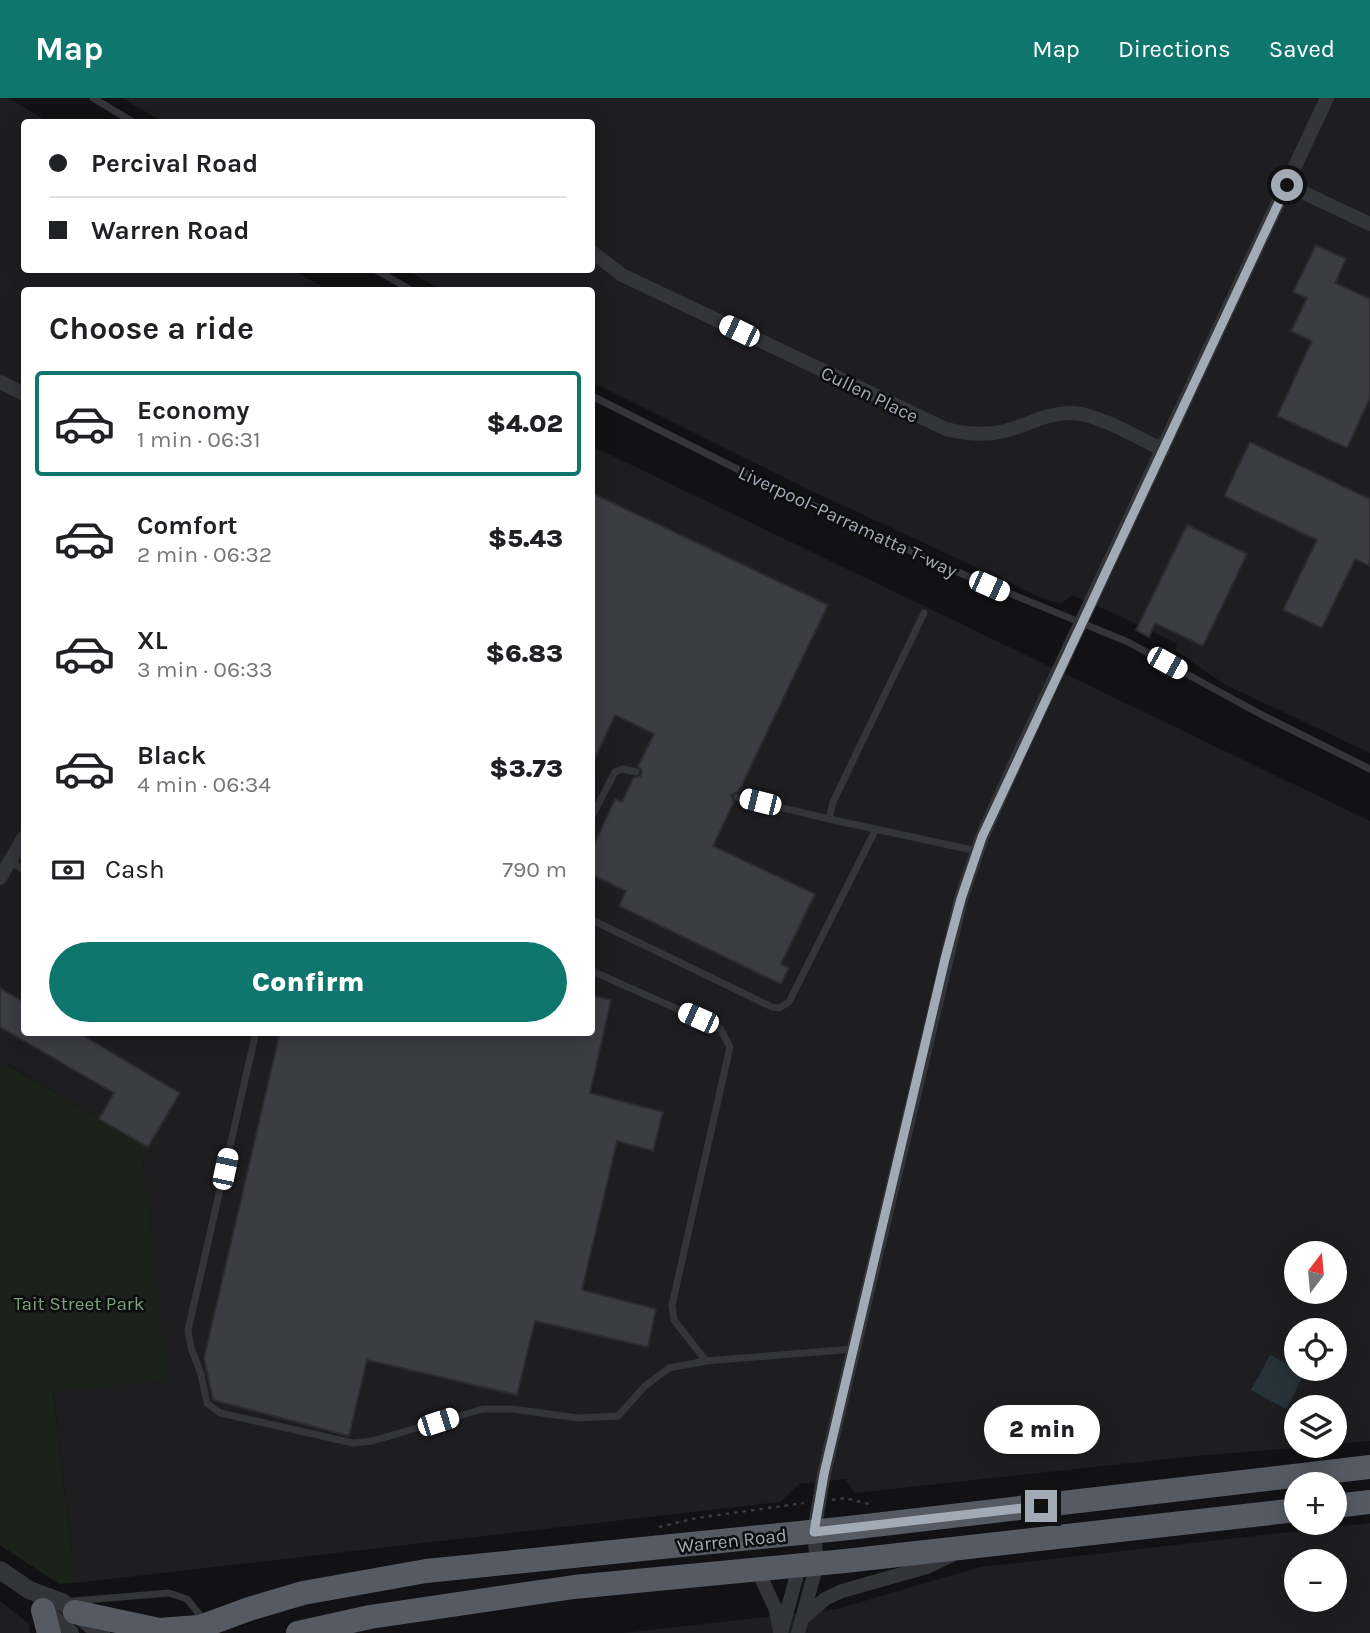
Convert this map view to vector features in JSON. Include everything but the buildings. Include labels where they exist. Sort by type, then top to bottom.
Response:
[{"type":"highway","name":"Warren Road","points":[[55,1614],[159,1630],[198,1628],[303,1593],[426,1571],[814,1532],[1370,1467]]},
{"type":"highway","points":[[1347,1505],[1370,1502]]},
{"type":"highway","name":"Warren Road","points":[[298,1633],[370,1616],[575,1587],[1284,1511]]},
{"type":"street","points":[[800,1626],[821,1485],[961,899],[1016,761],[1328,98]]},
{"type":"street","points":[[1287,185],[1370,224]]},
{"type":"street","name":"Cullen Place","points":[[595,254],[622,275],[946,429],[992,433],[1007,431],[1048,415],[1075,413],[1101,421],[1163,450]]},
{"type":"street","points":[[0,382],[21,392]]},
{"type":"street","points":[[0,878],[21,841]]},
{"type":"street","points":[[800,1626],[825,1599],[842,1591],[927,1567],[970,1547]]},
{"type":"street","points":[[780,1633],[808,1564]]},
{"type":"street","points":[[757,1569],[776,1610],[780,1633]]},
{"type":"street","points":[[0,1570],[55,1614],[101,1633]]},
{"type":"lane","points":[[93,98],[128,119]]},
{"type":"lane","points":[[381,273],[406,287]]},
{"type":"lane","name":"Liverpool–Parramatta T-way","points":[[595,398],[722,462],[955,571],[1128,642],[1262,715],[1370,769]]},
{"type":"lane","points":[[829,820],[833,802],[924,613]]},
{"type":"lane","points":[[595,810],[615,772],[623,769],[636,772]]},
{"type":"lane","points":[[737,797],[829,820],[978,851]]},
{"type":"lane","points":[[595,921],[772,1007],[784,1006],[789,1002],[877,830]]},
{"type":"lane","points":[[10,861],[21,868]]},
{"type":"lane","points":[[595,972],[720,1027],[730,1047],[672,1305],[674,1320],[706,1362]]},
{"type":"lane","points":[[255,1036],[188,1330],[206,1403],[220,1413],[342,1441],[372,1441],[483,1409],[512,1409],[578,1418],[618,1416],[659,1374],[669,1368],[706,1362],[853,1349]]},
{"type":"lane","points":[[55,1614],[169,1593],[187,1599],[198,1628]]},
{"type":"shaded area","points":[[0,98],[8,98],[44,119],[21,119],[21,273],[298,273],[323,287],[21,287],[21,1036],[595,1036],[595,447],[1370,821],[1370,1441],[1347,1443],[1347,1395],[1284,1395],[1284,1449],[855,1493],[845,1479],[799,1484],[780,1502],[75,1583],[53,1391],[166,1380],[143,1159],[148,1148],[7,1064],[0,1074]]},
{"type":"shaded area","points":[[122,98],[1370,98],[1370,753],[1224,684],[1175,650],[1177,644],[1120,616],[1072,595],[1061,604],[1042,598],[799,485],[598,385],[595,383],[595,287],[436,287],[411,273],[595,273],[595,119],[158,119]]},
{"type":"shaded area","points":[[1270,1355],[1284,1362],[1284,1381],[1301,1381],[1293,1395],[1284,1395],[1284,1408],[1251,1390]]},
{"type":"shaded area","points":[[1370,1523],[1370,1633],[623,1633],[837,1609],[980,1567],[1284,1533],[1284,1535],[1347,1535],[1347,1526]]},
{"type":"shaded area","points":[[0,1601],[29,1624],[30,1633],[0,1633]]},
{"type":"green space","name":"Tait Street Park","points":[[6,1064],[149,1148],[143,1159],[167,1380],[53,1392],[75,1583],[59,1584],[0,1545],[0,1074]]},
{"type":"route","points":[[1041,1506],[814,1532],[824,1474],[945,959],[961,899],[982,837],[1287,185]]}]
